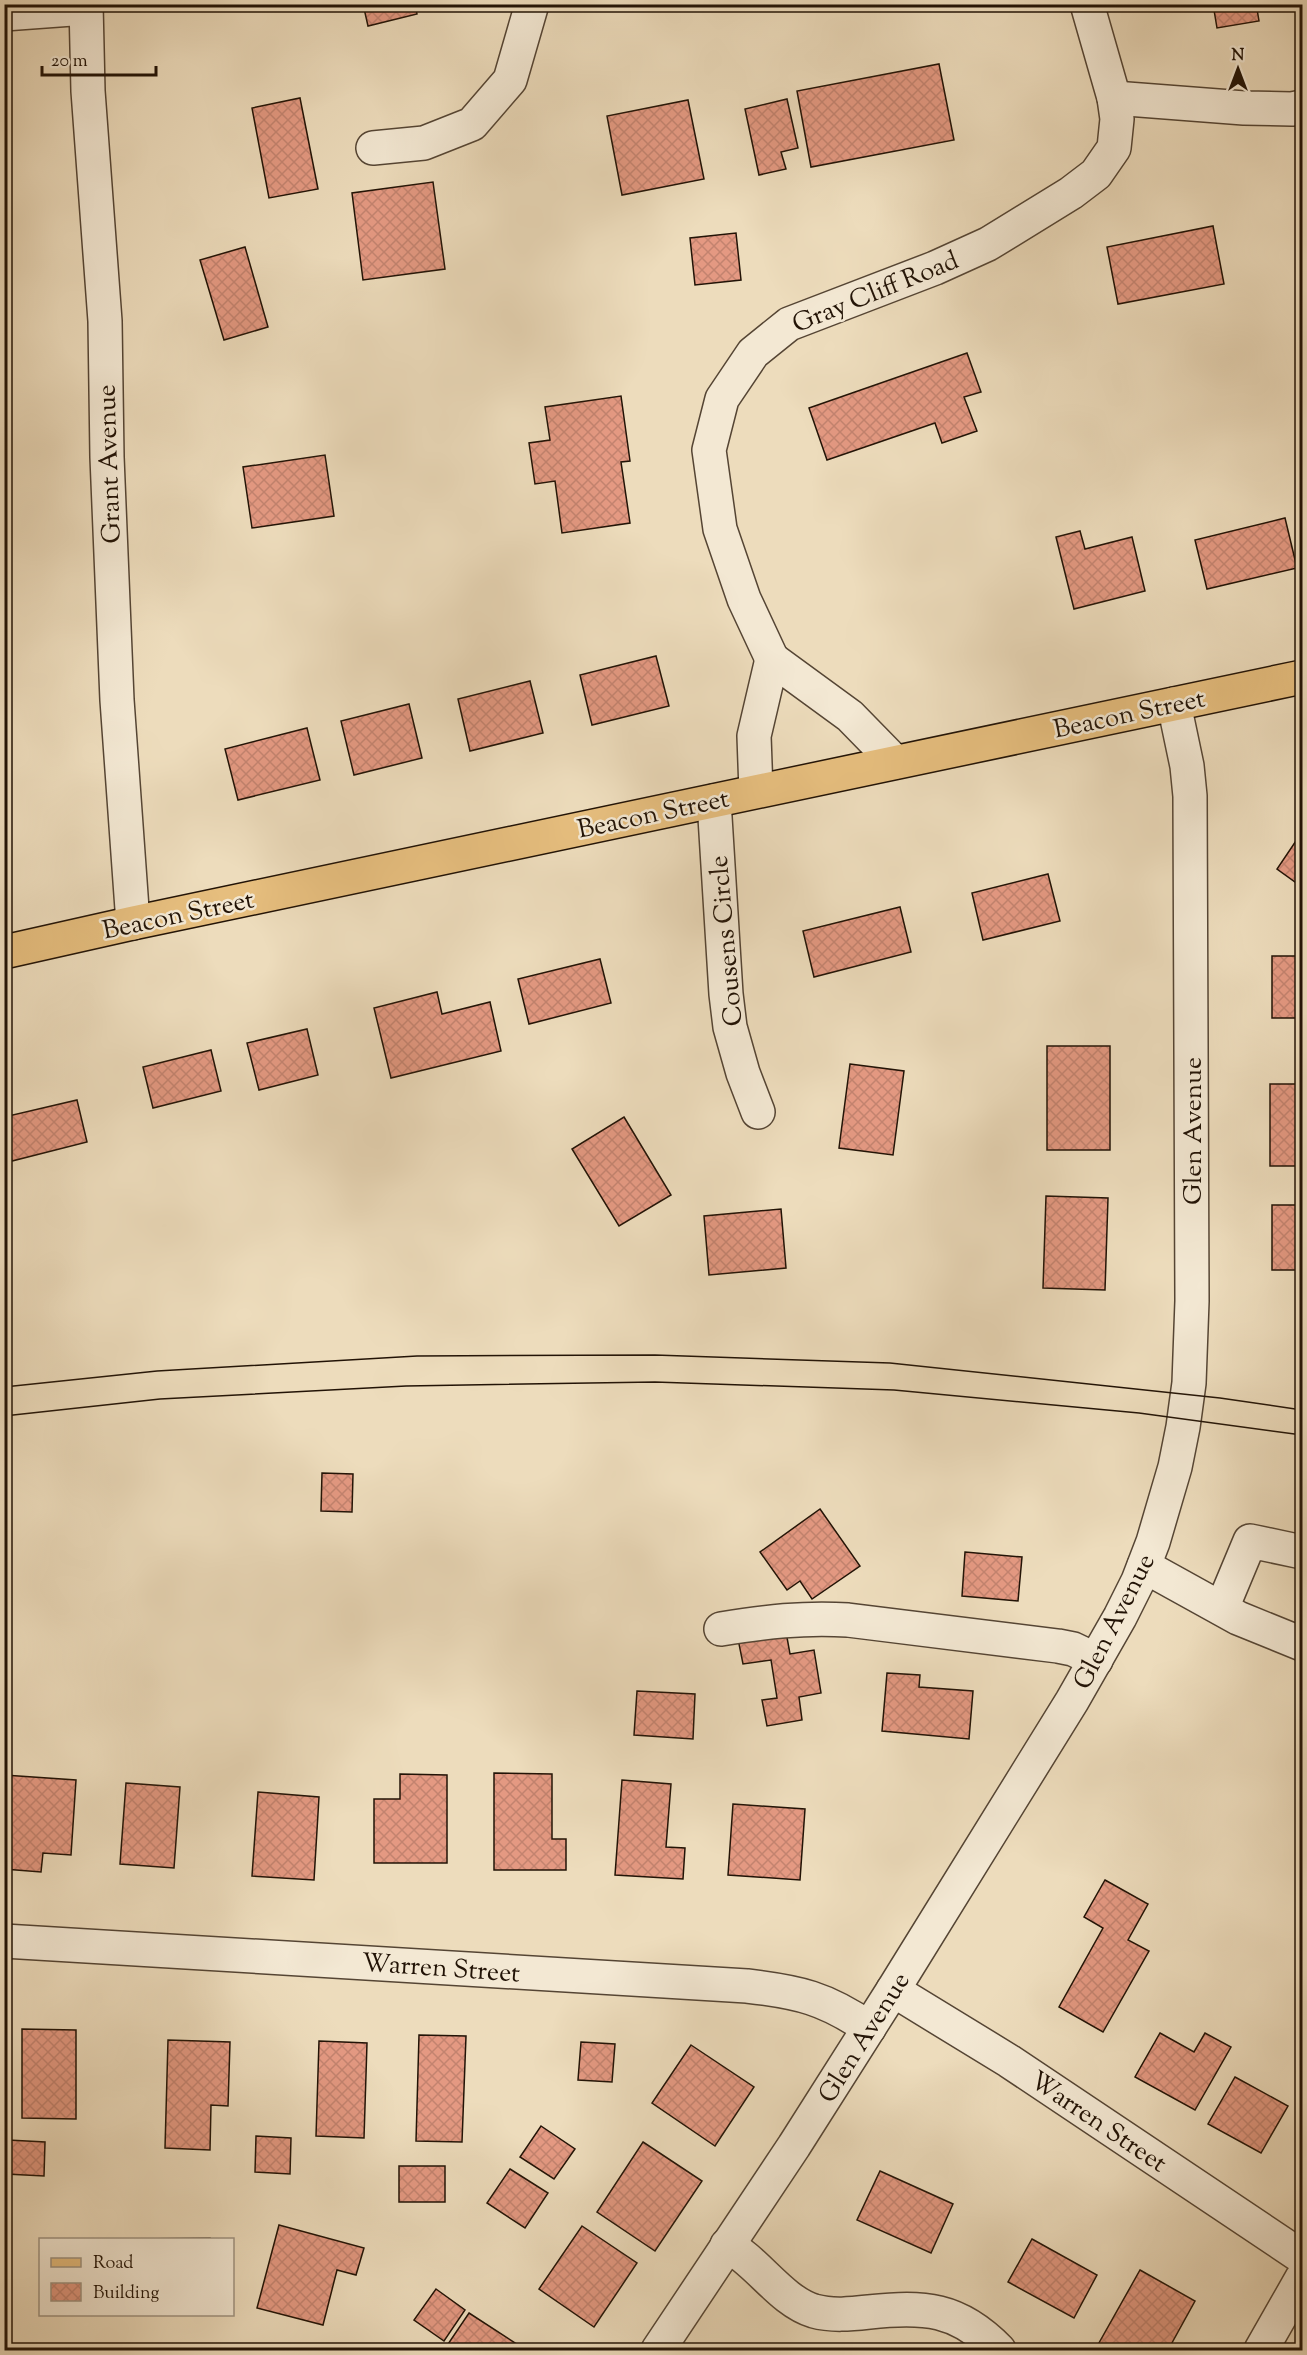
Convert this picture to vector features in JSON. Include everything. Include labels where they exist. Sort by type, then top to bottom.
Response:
[{"type":"main road","name":"Beacon Street","points":[[4,952],[1302,677]]},
{"type":"street","points":[[373,148],[424,143],[472,124],[510,80],[532,4]]},
{"type":"street","name":"Gray Cliff Road","points":[[895,762],[850,716],[772,659],[744,599],[720,529],[709,450],[722,399],[753,352],[789,324],[935,268],[988,244],[1071,193],[1096,174],[1114,148],[1117,119],[1114,98],[1087,4]]},
{"type":"street","points":[[4,14],[86,7]]},
{"type":"street","name":"Grant Avenue","points":[[86,7],[93,171],[105,321],[107,457],[117,700],[133,923]]},
{"type":"street","points":[[1114,98],[1244,108],[1302,108]]},
{"type":"street","points":[[756,791],[754,736],[772,659]]},
{"type":"street","name":"Glen Avenue","points":[[658,2350],[794,2146],[869,2028],[1096,1660],[1144,1566],[1165,1507],[1183,1427],[1191,1341],[1191,827],[1187,766],[1174,704]]},
{"type":"street","name":"Cousens Circle","points":[[714,801],[730,1027],[743,1073],[758,1112]]},
{"type":"street","points":[[1222,1608],[1250,1541],[1302,1551]]},
{"type":"street","points":[[1144,1566],[1238,1618],[1302,1644]]},
{"type":"street","points":[[720,1629],[779,1620],[848,1620],[1058,1646],[1073,1649],[1096,1660]]},
{"type":"street","name":"Warren Street","points":[[4,1941],[747,1986],[777,1990],[827,2002],[869,2028]]},
{"type":"street","name":"Warren Street","points":[[893,1990],[1009,2061],[1302,2257]]},
{"type":"street","points":[[727,2246],[751,2261],[780,2290],[813,2311],[848,2315],[900,2309],[934,2311],[971,2326],[999,2350]]},
{"type":"street","points":[[1261,2350],[1302,2278]]},
{"type":"building","points":[[363,4],[415,4],[417,14],[368,26]]},
{"type":"building","points":[[1213,4],[1287,4],[1257,9],[1259,21],[1217,28]]},
{"type":"building","points":[[939,64],[954,140],[811,167],[797,91]]},
{"type":"building","points":[[300,98],[318,189],[269,198],[252,108]]},
{"type":"building","points":[[787,99],[798,148],[781,152],[786,169],[759,175],[745,109]]},
{"type":"building","points":[[688,100],[704,179],[622,195],[607,116]]},
{"type":"building","points":[[433,182],[445,269],[363,280],[352,193]]},
{"type":"building","points":[[1213,226],[1224,284],[1118,304],[1107,247]]},
{"type":"building","points":[[736,233],[741,280],[695,285],[690,238]]},
{"type":"building","points":[[245,247],[268,327],[224,340],[200,260]]},
{"type":"building","points":[[967,353],[981,392],[964,397],[977,431],[942,443],[935,423],[827,460],[809,408]]},
{"type":"building","points":[[621,396],[630,461],[621,462],[630,523],[562,533],[555,481],[535,484],[529,443],[550,440],[545,407]]},
{"type":"building","points":[[325,455],[334,516],[252,528],[243,467]]},
{"type":"building","points":[[1285,518],[1297,568],[1207,589],[1195,540]]},
{"type":"building","points":[[1080,531],[1085,549],[1132,537],[1145,591],[1074,609],[1056,537]]},
{"type":"building","points":[[656,656],[669,706],[592,725],[580,675]]},
{"type":"building","points":[[530,681],[543,733],[470,751],[458,699]]},
{"type":"building","points":[[409,704],[422,758],[354,775],[341,721]]},
{"type":"building","points":[[307,728],[320,780],[238,800],[225,749]]},
{"type":"building","points":[[1302,832],[1302,887],[1277,869]]},
{"type":"building","points":[[1048,874],[1060,921],[983,940],[972,893]]},
{"type":"building","points":[[900,907],[911,952],[814,977],[803,931]]},
{"type":"building","points":[[1272,956],[1302,956],[1302,1018],[1272,1018]]},
{"type":"building","points":[[600,959],[611,1003],[529,1024],[518,979]]},
{"type":"building","points":[[437,992],[442,1014],[490,1002],[501,1051],[391,1078],[374,1008]]},
{"type":"building","points":[[307,1029],[318,1075],[259,1090],[247,1043]]},
{"type":"building","points":[[1047,1046],[1110,1046],[1110,1150],[1047,1150]]},
{"type":"building","points":[[211,1050],[221,1091],[153,1108],[143,1067]]},
{"type":"building","points":[[850,1064],[904,1071],[893,1155],[839,1148]]},
{"type":"building","points":[[1270,1084],[1302,1084],[1302,1166],[1270,1166]]},
{"type":"building","points":[[77,1100],[87,1142],[12,1161],[4,1129],[4,1117]]},
{"type":"building","points":[[624,1117],[671,1195],[619,1226],[572,1149]]},
{"type":"building","points":[[1046,1196],[1108,1198],[1105,1290],[1043,1288]]},
{"type":"building","points":[[1272,1205],[1302,1205],[1302,1270],[1272,1270]]},
{"type":"building","points":[[781,1209],[786,1268],[709,1275],[704,1216]]},
{"type":"building","points":[[322,1473],[353,1474],[352,1512],[321,1511]]},
{"type":"building","points":[[820,1509],[860,1566],[812,1599],[800,1581],[787,1590],[760,1552]]},
{"type":"building","points":[[965,1552],[1022,1557],[1018,1601],[962,1596]]},
{"type":"building","points":[[786,1632],[790,1654],[814,1650],[821,1693],[799,1697],[802,1720],[767,1726],[762,1700],[777,1698],[771,1660],[743,1664],[738,1639]]},
{"type":"building","points":[[887,1673],[920,1675],[919,1687],[973,1691],[969,1739],[882,1731]]},
{"type":"building","points":[[4,1681],[9,1682],[5,1735],[4,1735]]},
{"type":"building","points":[[637,1691],[695,1694],[693,1739],[634,1735]]},
{"type":"building","points":[[494,1773],[552,1774],[552,1839],[566,1839],[566,1870],[494,1870]]},
{"type":"building","points":[[400,1774],[447,1775],[447,1863],[374,1863],[374,1799],[400,1799]]},
{"type":"building","points":[[4,1775],[76,1780],[71,1855],[43,1853],[41,1872],[4,1869]]},
{"type":"building","points":[[622,1780],[671,1784],[666,1847],[685,1848],[683,1879],[615,1875]]},
{"type":"building","points":[[126,1783],[180,1787],[174,1868],[120,1864]]},
{"type":"building","points":[[258,1792],[319,1797],[314,1880],[252,1876]]},
{"type":"building","points":[[733,1804],[805,1809],[800,1880],[728,1875]]},
{"type":"building","points":[[1105,1880],[1148,1904],[1128,1940],[1149,1951],[1103,2032],[1059,2007],[1103,1928],[1084,1917]]},
{"type":"building","points":[[22,2029],[76,2030],[76,2119],[22,2118]]},
{"type":"building","points":[[1160,2033],[1194,2052],[1205,2033],[1231,2047],[1195,2110],[1135,2077]]},
{"type":"building","points":[[419,2035],[466,2036],[462,2142],[416,2141]]},
{"type":"building","points":[[168,2040],[230,2042],[228,2106],[211,2105],[210,2150],[165,2148]]},
{"type":"building","points":[[319,2041],[367,2043],[364,2138],[316,2136]]},
{"type":"building","points":[[581,2042],[615,2044],[612,2082],[578,2080]]},
{"type":"building","points":[[691,2045],[754,2087],[715,2146],[652,2103]]},
{"type":"building","points":[[1235,2077],[1288,2106],[1261,2153],[1208,2124]]},
{"type":"building","points":[[541,2126],[575,2149],[554,2179],[520,2157]]},
{"type":"building","points":[[256,2136],[291,2138],[290,2174],[255,2172]]},
{"type":"building","points":[[8,2140],[45,2142],[44,2176],[6,2174]]},
{"type":"building","points":[[643,2142],[702,2181],[655,2251],[597,2212]]},
{"type":"building","points":[[399,2166],[445,2166],[445,2202],[399,2202]]},
{"type":"building","points":[[510,2169],[548,2193],[525,2228],[487,2203]]},
{"type":"building","points":[[880,2171],[953,2204],[931,2253],[857,2220]]},
{"type":"building","points":[[279,2225],[364,2248],[356,2275],[337,2270],[323,2325],[257,2308]]},
{"type":"building","points":[[582,2226],[637,2263],[594,2327],[539,2289]]},
{"type":"building","points":[[1032,2239],[1097,2275],[1074,2318],[1008,2282]]},
{"type":"building","points":[[1140,2270],[1195,2301],[1168,2350],[1095,2350]]},
{"type":"building","points":[[436,2289],[465,2310],[444,2341],[414,2320]]},
{"type":"building","points":[[469,2313],[526,2350],[444,2350]]},
{"type":"tram line","points":[[4,1387],[157,1371],[417,1356],[655,1355],[890,1363],[1220,1398],[1302,1410]]},
{"type":"tram line","points":[[4,1416],[160,1399],[406,1386],[655,1382],[894,1390],[1139,1413],[1302,1435]]}]
